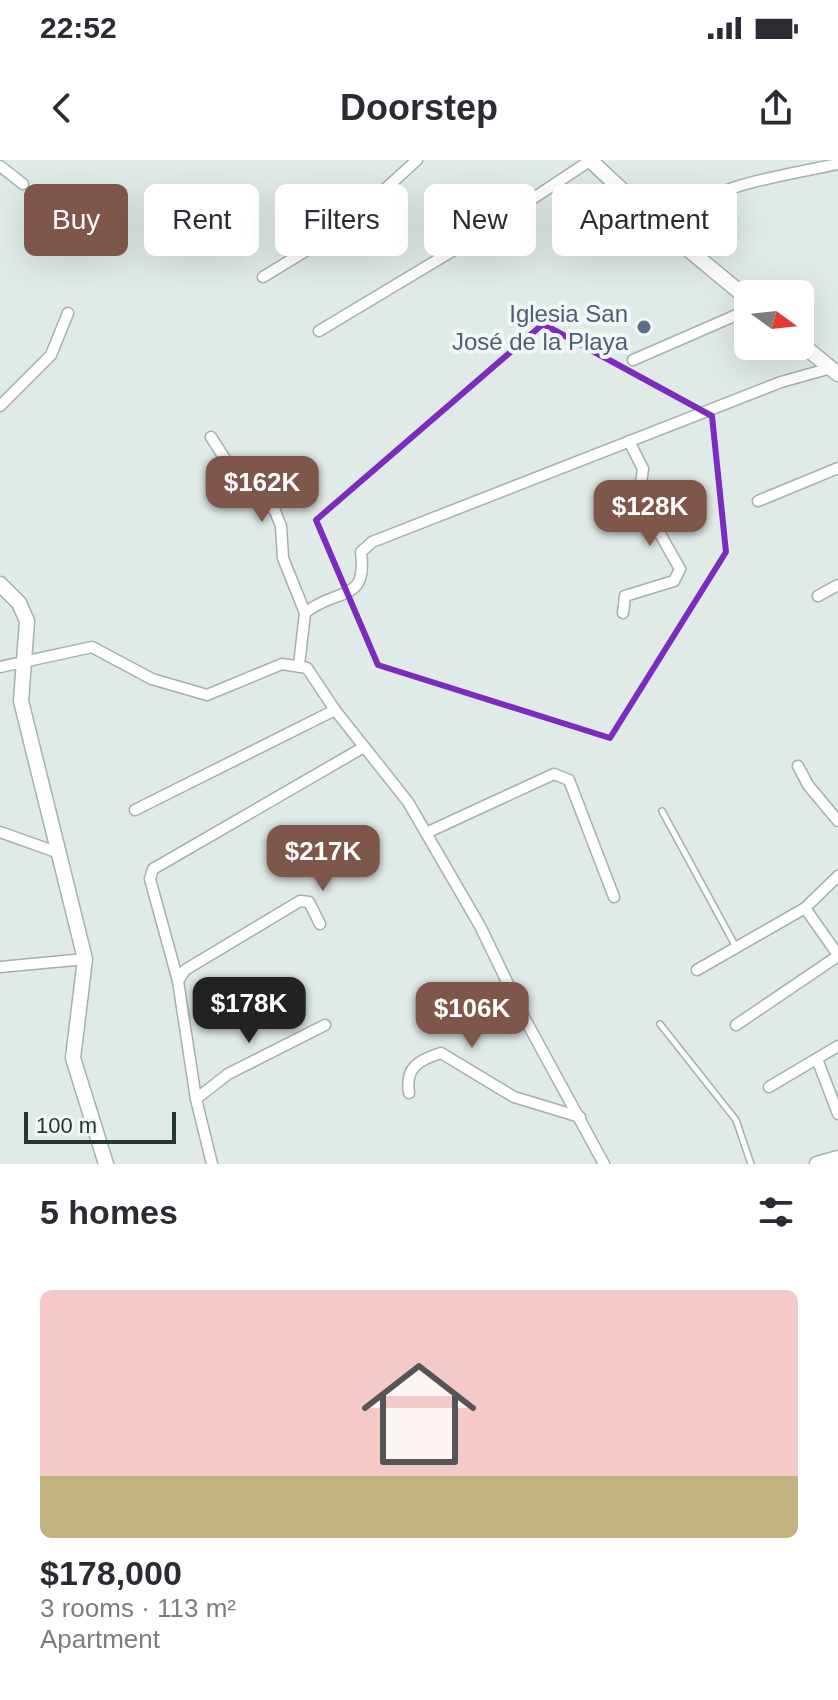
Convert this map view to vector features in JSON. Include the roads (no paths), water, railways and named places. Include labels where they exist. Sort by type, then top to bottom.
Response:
[{"type":"street","points":[[263,277],[340,230],[417,160]]},
{"type":"street","points":[[319,331],[464,244],[590,160],[615,184]]},
{"type":"street","points":[[737,185],[838,164]]},
{"type":"street","points":[[0,166],[23,184]]},
{"type":"street","points":[[696,256],[734,287]]},
{"type":"street","points":[[0,406],[51,355],[68,313]]},
{"type":"street","points":[[633,360],[734,316]]},
{"type":"street","points":[[814,355],[834,371]]},
{"type":"street","points":[[305,613],[357,588],[364,574],[361,552],[372,542],[781,382],[834,371]]},
{"type":"street","points":[[211,437],[225,459],[275,511],[281,526],[283,558],[305,613],[299,665]]},
{"type":"street","points":[[623,613],[625,596],[674,581],[680,569],[639,497],[643,469],[629,441]]},
{"type":"street","points":[[758,501],[838,468]]},
{"type":"street","points":[[0,584],[25,613],[21,701],[85,959],[73,1058],[106,1164]]},
{"type":"street","points":[[818,596],[838,585]]},
{"type":"street","points":[[0,667],[92,647],[152,679],[207,695],[269,668],[299,665],[319,682],[335,710],[392,778],[426,833],[604,1164]]},
{"type":"street","points":[[135,810],[335,710]]},
{"type":"street","points":[[212,1164],[196,1099],[178,981],[150,879],[153,869],[364,747]]},
{"type":"street","points":[[798,766],[808,785],[837,816]]},
{"type":"street","points":[[426,833],[554,774],[561,776],[569,780],[614,897]]},
{"type":"street","points":[[0,832],[59,853]]},
{"type":"street","points":[[697,970],[805,908],[838,876]]},
{"type":"street","points":[[178,981],[185,970],[300,901],[309,902],[320,924]]},
{"type":"street","points":[[736,1025],[838,955],[805,908]]},
{"type":"street","points":[[0,967],[85,959]]},
{"type":"street","points":[[196,1099],[228,1074],[325,1025]]},
{"type":"street","points":[[769,1087],[838,1046]]},
{"type":"street","points":[[409,1093],[407,1079],[410,1069],[416,1063],[441,1053],[514,1097],[580,1117]]},
{"type":"street","points":[[817,1059],[838,1114]]},
{"type":"street","points":[[817,1164],[838,1158]]},
{"type":"lane","points":[[662,811],[737,949]]},
{"type":"lane","points":[[660,1024],[736,1120],[751,1164]]},
{"type":"place","name":"Iglesia San José de la Playa","points":[[644,327]]}]
